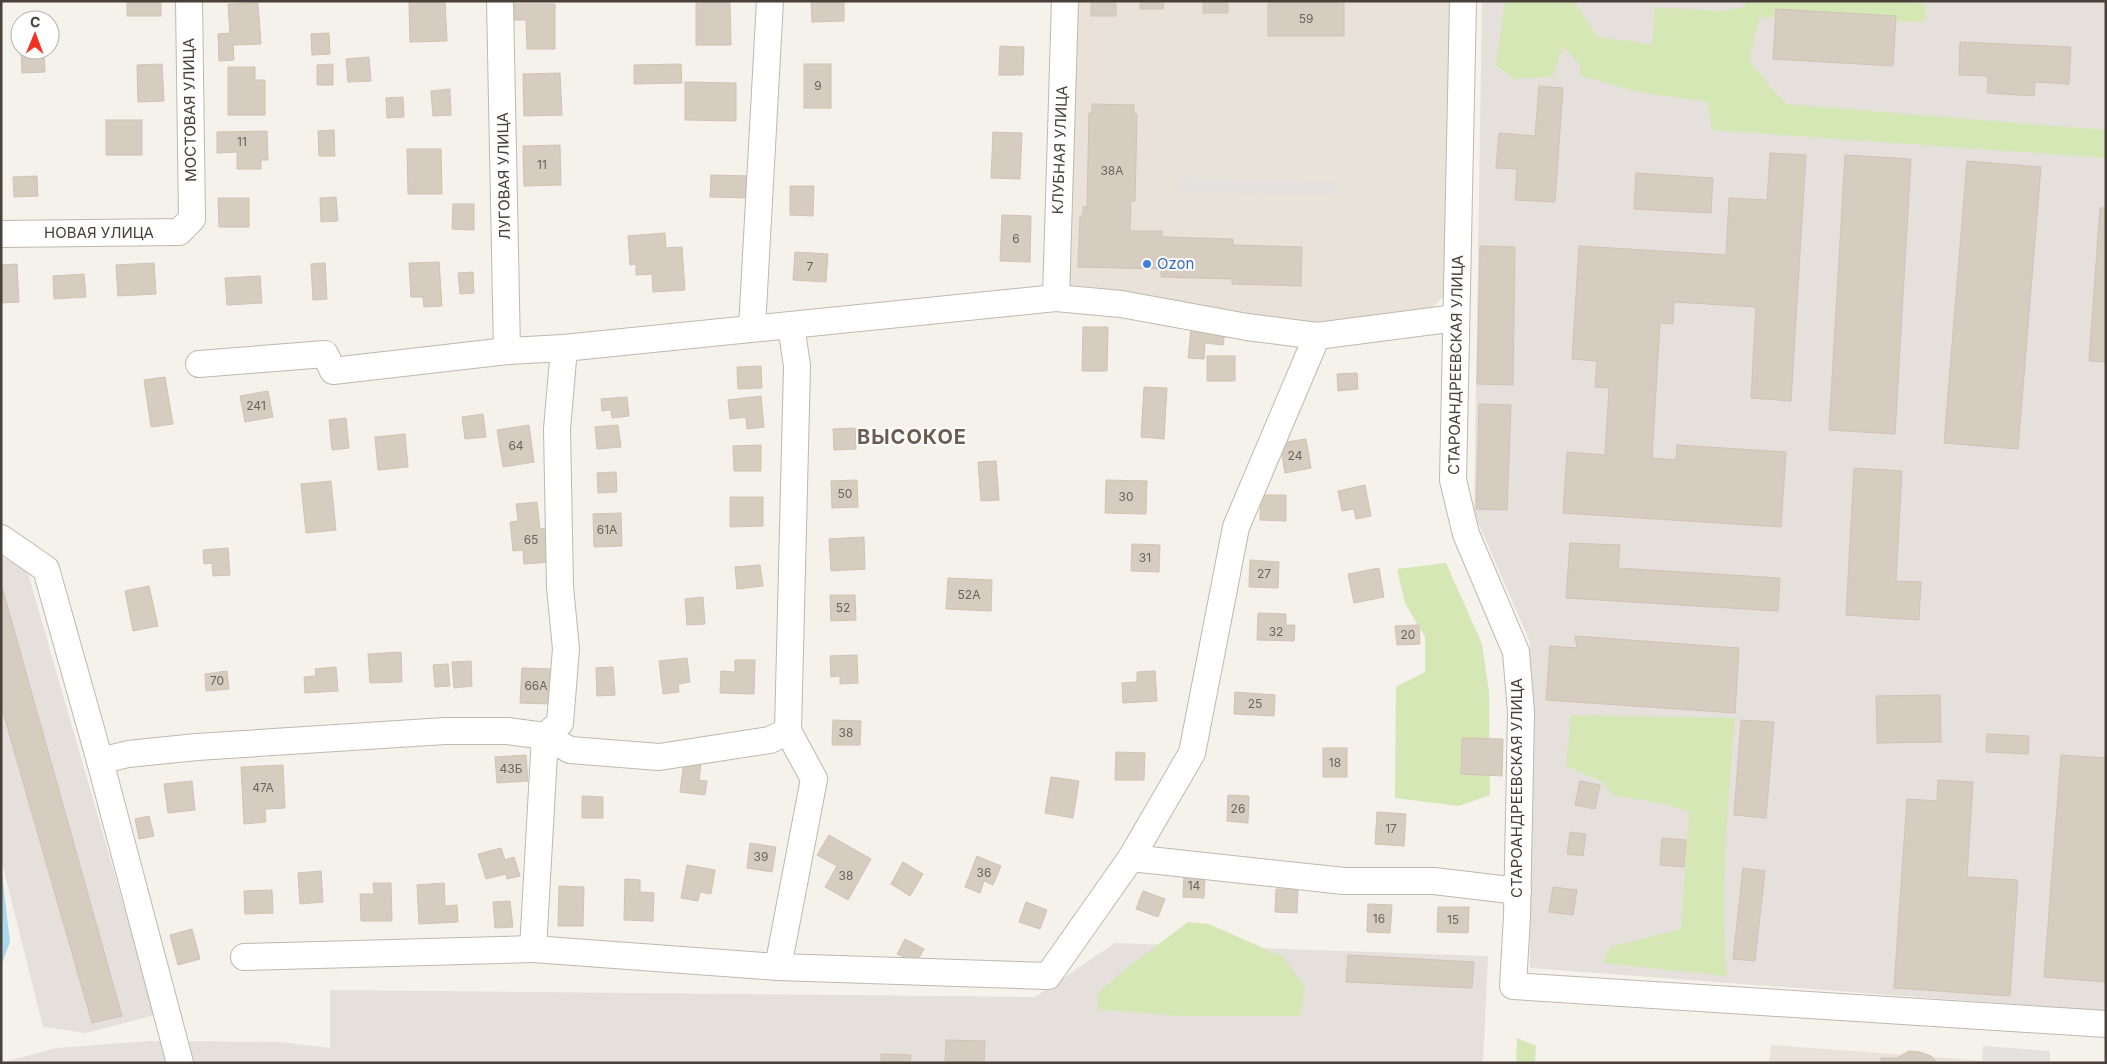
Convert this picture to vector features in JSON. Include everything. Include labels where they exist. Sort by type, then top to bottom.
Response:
[{"type":"street","name":"МОСТОВАЯ УЛИЦА","points":[[189,1],[192,219]]},
{"type":"street","name":"ЛУГОВАЯ УЛИЦА","points":[[500,1],[507,351]]},
{"type":"street","points":[[752,328],[770,1]]},
{"type":"street","name":"КЛУБНАЯ УЛИЦА","points":[[1056,298],[1065,1]]},
{"type":"street","name":"СТАРОАНДРЕЕВСКАЯ УЛИЦА","points":[[1463,1],[1453,480],[1466,534],[1516,652],[1521,712],[1518,891],[1513,986],[2106,1024]]},
{"type":"street","name":"НОВАЯ УЛИЦА","points":[[1,234],[179,232],[192,219]]},
{"type":"street","points":[[199,364],[325,354],[333,372],[507,351],[564,348],[1056,298],[1120,304],[1247,327],[1317,336],[1456,318]]},
{"type":"street","points":[[778,967],[814,779],[788,732],[797,366],[791,325]]},
{"type":"street","points":[[244,957],[533,949],[778,967],[1048,976],[1131,858],[1192,753],[1236,528],[1317,336]]},
{"type":"street","points":[[533,949],[545,736],[560,723],[566,649],[560,587],[557,429],[564,348]]},
{"type":"street","points":[[1,538],[46,569],[100,761],[180,1063]]},
{"type":"street","points":[[100,761],[128,754],[197,747],[445,730],[507,731],[545,736],[570,750],[659,757],[770,740],[788,732]]},
{"type":"street","points":[[1131,858],[1344,881],[1434,881],[1518,891]]},
{"type":"shaded area","points":[[1073,1],[1455,1],[1447,292],[1429,312],[1303,323],[1061,290]]},
{"type":"shaded area","points":[[1482,1],[2106,1],[2106,1011],[1530,968],[1530,642],[1474,513]]},
{"type":"shaded area","points":[[1178,177],[1340,182],[1340,196],[1177,191]]},
{"type":"shaded area","points":[[1,557],[27,570],[155,1015],[86,1033],[43,1027],[1,859]]},
{"type":"shaded area","points":[[1115,943],[1488,956],[1483,1063],[1,1063],[56,1048],[149,1041],[280,1042],[330,1048],[330,990],[1035,997]]},
{"type":"shaded area","points":[[1771,1045],[2013,1063],[1769,1063]]},
{"type":"shaded area","points":[[1983,1046],[2050,1051],[2050,1063],[1982,1063]]},
{"type":"green space","points":[[1505,1],[1574,1],[1598,37],[1652,44],[1655,7],[1718,11],[1742,8],[1748,1],[1891,1],[1926,4],[1925,22],[1760,17],[1749,60],[1787,104],[2106,130],[2106,158],[1712,130],[1708,102],[1639,92],[1580,76],[1580,65],[1563,46],[1553,77],[1514,79],[1496,65]]},
{"type":"green space","points":[[1446,563],[1482,644],[1489,692],[1490,795],[1459,806],[1395,798],[1396,687],[1425,672],[1425,637],[1405,603],[1397,569]]},
{"type":"green space","points":[[1571,715],[1735,718],[1725,879],[1724,912],[1727,976],[1603,963],[1610,947],[1681,929],[1689,812],[1664,804],[1612,795],[1603,782],[1566,766]]},
{"type":"green space","points":[[1188,922],[1209,924],[1283,957],[1305,987],[1300,1016],[1179,1016],[1097,1009],[1098,993],[1123,971]]},
{"type":"green space","points":[[1517,1038],[1536,1046],[1535,1063],[1516,1063]]},
{"type":"water","points":[[1,865],[10,942],[1,966]]},
{"type":"building","points":[[127,1],[161,1],[161,16],[127,16]]},
{"type":"building","points":[[409,1],[445,1],[447,41],[410,42]]},
{"type":"building","points":[[696,1],[730,1],[731,45],[696,45]]},
{"type":"building","points":[[811,1],[844,1],[844,21],[812,22]]},
{"type":"building","points":[[1091,1],[1116,1],[1116,16],[1091,16]]},
{"type":"building","points":[[1140,1],[1164,1],[1163,9],[1140,9]]},
{"type":"building","points":[[1203,1],[1228,1],[1228,13],[1203,13]]},
{"type":"building","points":[[1268,1],[1344,1],[1344,36],[1268,36]]},
{"type":"building","points":[[258,3],[261,44],[233,45],[234,60],[219,61],[218,34],[230,33],[228,4]]},
{"type":"building","points":[[510,4],[555,4],[555,49],[527,49],[526,20],[510,20]]},
{"type":"building","points":[[1776,9],[1896,16],[1893,66],[1773,59]]},
{"type":"building","points":[[329,33],[330,54],[312,55],[311,34]]},
{"type":"building","points":[[1960,42],[2071,47],[2069,84],[2035,82],[2034,96],[1987,93],[1988,76],[1959,75]]},
{"type":"building","points":[[1000,46],[1024,47],[1023,75],[999,75]]},
{"type":"building","points":[[369,57],[371,81],[348,82],[346,59]]},
{"type":"building","points":[[21,60],[44,60],[45,72],[22,73]]},
{"type":"building","points":[[162,64],[164,101],[138,102],[137,65]]},
{"type":"building","points":[[333,64],[333,85],[317,85],[317,65]]},
{"type":"building","points":[[681,64],[682,83],[634,84],[634,65]]},
{"type":"building","points":[[804,64],[831,64],[831,108],[804,108]]},
{"type":"building","points":[[228,67],[255,67],[255,80],[265,80],[265,115],[228,115]]},
{"type":"building","points":[[560,73],[562,115],[524,116],[523,74]]},
{"type":"building","points":[[685,82],[736,83],[736,121],[685,120]]},
{"type":"building","points":[[1539,86],[1563,88],[1555,202],[1515,200],[1517,169],[1496,168],[1499,133],[1535,136]]},
{"type":"building","points":[[450,89],[451,115],[433,116],[431,91]]},
{"type":"building","points":[[403,97],[404,117],[387,118],[386,98]]},
{"type":"building","points":[[1092,104],[1134,105],[1134,114],[1137,114],[1135,201],[1131,201],[1130,231],[1162,231],[1162,237],[1233,239],[1233,245],[1302,247],[1301,286],[1232,284],[1232,279],[1161,277],[1161,269],[1078,267],[1080,216],[1083,216],[1083,207],[1087,207],[1089,113],[1092,113]]},
{"type":"building","points":[[106,120],[142,120],[142,155],[106,155]]},
{"type":"building","points":[[334,130],[335,156],[319,156],[318,131]]},
{"type":"building","points":[[267,131],[268,160],[261,160],[261,169],[237,169],[237,152],[217,153],[217,132]]},
{"type":"building","points":[[993,132],[1022,133],[1020,179],[991,178]]},
{"type":"building","points":[[560,145],[561,185],[524,186],[523,146]]},
{"type":"building","points":[[407,149],[441,149],[442,194],[408,194]]},
{"type":"building","points":[[1770,153],[1806,155],[1791,401],[1751,398],[1756,307],[1674,302],[1673,324],[1660,323],[1652,458],[1676,460],[1677,445],[1786,452],[1781,527],[1563,513],[1567,452],[1605,455],[1609,388],[1595,387],[1597,361],[1572,359],[1579,246],[1726,255],[1729,198],[1767,200]]},
{"type":"building","points":[[1845,155],[1911,159],[1895,434],[1829,430]]},
{"type":"building","points":[[1967,161],[2041,167],[2018,449],[1944,443]]},
{"type":"building","points":[[1636,173],[1713,178],[1711,213],[1634,209]]},
{"type":"building","points":[[711,175],[753,176],[752,198],[710,197]]},
{"type":"building","points":[[37,176],[38,196],[14,197],[13,177]]},
{"type":"building","points":[[790,186],[814,186],[813,216],[790,215]]},
{"type":"building","points":[[336,197],[338,221],[321,222],[320,198]]},
{"type":"building","points":[[218,198],[249,198],[249,227],[219,227]]},
{"type":"building","points":[[453,204],[474,204],[474,230],[452,229]]},
{"type":"building","points":[[2100,208],[2106,208],[2106,362],[2089,361]]},
{"type":"building","points":[[1002,215],[1031,216],[1030,262],[1000,261]]},
{"type":"building","points":[[665,233],[666,248],[682,247],[685,290],[653,292],[652,274],[636,275],[636,264],[630,265],[628,236]]},
{"type":"building","points":[[1480,246],[1515,247],[1513,385],[1477,384]]},
{"type":"building","points":[[795,252],[828,254],[826,282],[793,280]]},
{"type":"building","points":[[439,262],[442,306],[424,307],[423,297],[411,297],[409,263]]},
{"type":"building","points":[[154,263],[156,294],[118,296],[116,265]]},
{"type":"building","points":[[325,263],[327,299],[313,300],[311,264]]},
{"type":"building","points":[[17,264],[19,302],[1,303],[1,265]]},
{"type":"building","points":[[473,272],[474,293],[460,294],[458,273]]},
{"type":"building","points":[[84,274],[86,297],[54,299],[53,276]]},
{"type":"building","points":[[260,276],[262,303],[227,305],[225,278]]},
{"type":"building","points":[[1083,327],[1108,327],[1107,371],[1082,371]]},
{"type":"building","points":[[1191,328],[1225,331],[1223,345],[1205,343],[1204,359],[1188,358]]},
{"type":"building","points":[[1207,356],[1235,356],[1235,381],[1207,381]]},
{"type":"building","points":[[761,366],[762,388],[738,389],[737,367]]},
{"type":"building","points":[[1357,373],[1358,389],[1338,391],[1337,374]]},
{"type":"building","points":[[165,377],[173,424],[151,427],[144,380]]},
{"type":"building","points":[[1144,387],[1167,388],[1164,439],[1141,437]]},
{"type":"building","points":[[268,391],[273,417],[245,422],[240,396]]},
{"type":"building","points":[[761,396],[764,427],[747,429],[746,417],[730,419],[728,400]]},
{"type":"building","points":[[627,397],[629,416],[612,418],[611,410],[602,411],[601,399]]},
{"type":"building","points":[[1479,404],[1511,405],[1507,510],[1476,509]]},
{"type":"building","points":[[483,414],[486,437],[465,439],[462,417]]},
{"type":"building","points":[[346,418],[349,448],[332,450],[329,420]]},
{"type":"building","points":[[529,425],[534,462],[503,467],[497,430]]},
{"type":"building","points":[[618,425],[621,447],[597,449],[595,427]]},
{"type":"building","points":[[855,428],[856,449],[834,450],[833,429]]},
{"type":"building","points":[[405,434],[408,467],[378,470],[375,437]]},
{"type":"building","points":[[1306,439],[1311,468],[1285,473],[1280,443]]},
{"type":"building","points":[[761,445],[761,471],[734,471],[733,446]]},
{"type":"building","points":[[996,461],[999,500],[981,501],[978,462]]},
{"type":"building","points":[[1854,468],[1902,471],[1896,581],[1921,582],[1919,620],[1846,615]]},
{"type":"building","points":[[616,472],[617,492],[598,493],[597,473]]},
{"type":"building","points":[[857,480],[858,507],[832,508],[831,481]]},
{"type":"building","points":[[1106,480],[1147,481],[1146,514],[1105,513]]},
{"type":"building","points":[[331,481],[336,530],[306,533],[301,484]]},
{"type":"building","points":[[1365,485],[1371,516],[1356,519],[1354,509],[1342,511],[1338,491]]},
{"type":"building","points":[[1261,495],[1286,495],[1286,521],[1260,520]]},
{"type":"building","points":[[730,497],[763,497],[763,526],[730,527]]},
{"type":"building","points":[[537,502],[540,529],[548,528],[552,562],[524,564],[523,550],[513,551],[510,522],[518,521],[516,504]]},
{"type":"building","points":[[621,513],[622,546],[594,547],[593,514]]},
{"type":"building","points":[[864,537],[865,569],[831,571],[829,539]]},
{"type":"building","points":[[1570,543],[1620,545],[1618,568],[1780,578],[1778,611],[1566,598]]},
{"type":"building","points":[[1132,544],[1160,545],[1159,572],[1131,571]]},
{"type":"building","points":[[228,548],[230,575],[213,576],[212,563],[204,564],[203,550]]},
{"type":"building","points":[[1250,560],[1279,562],[1278,588],[1249,587]]},
{"type":"building","points":[[760,565],[763,586],[737,589],[735,567]]},
{"type":"building","points":[[1379,568],[1384,597],[1354,603],[1348,574]]},
{"type":"building","points":[[948,578],[992,580],[991,611],[946,609]]},
{"type":"building","points":[[1,583],[122,1016],[92,1023],[1,705]]},
{"type":"building","points":[[149,586],[158,626],[133,631],[125,591]]},
{"type":"building","points":[[830,595],[855,595],[856,620],[831,621]]},
{"type":"building","points":[[703,597],[705,624],[687,625],[685,599]]},
{"type":"building","points":[[1258,613],[1286,614],[1286,625],[1295,625],[1294,641],[1257,640]]},
{"type":"building","points":[[1419,625],[1420,644],[1397,645],[1395,626]]},
{"type":"building","points":[[1575,636],[1739,648],[1735,713],[1546,700],[1550,646],[1577,648]]},
{"type":"building","points":[[401,652],[402,682],[370,683],[368,654]]},
{"type":"building","points":[[857,655],[858,683],[840,684],[840,676],[831,677],[830,656]]},
{"type":"building","points":[[687,658],[690,682],[678,684],[679,692],[663,694],[659,661]]},
{"type":"building","points":[[735,660],[755,660],[754,694],[720,693],[721,671],[735,672]]},
{"type":"building","points":[[471,661],[472,686],[454,688],[452,662]]},
{"type":"building","points":[[448,664],[450,686],[435,687],[433,665]]},
{"type":"building","points":[[336,667],[338,691],[305,693],[304,677],[316,676],[315,669]]},
{"type":"building","points":[[613,667],[615,695],[597,696],[596,668]]},
{"type":"building","points":[[522,668],[552,669],[551,704],[520,703]]},
{"type":"building","points":[[227,671],[229,689],[206,691],[205,674]]},
{"type":"building","points":[[1155,671],[1157,701],[1123,703],[1122,683],[1137,682],[1137,672]]},
{"type":"building","points":[[1235,692],[1275,695],[1274,716],[1234,714]]},
{"type":"building","points":[[1940,695],[1941,742],[1877,743],[1876,696]]},
{"type":"building","points":[[833,720],[861,721],[860,745],[832,745]]},
{"type":"building","points":[[1741,720],[1774,722],[1766,818],[1734,815]]},
{"type":"building","points":[[1987,734],[2029,736],[2028,754],[1986,752]]},
{"type":"building","points":[[1462,738],[1503,739],[1502,776],[1461,774]]},
{"type":"building","points":[[1323,748],[1347,748],[1347,777],[1323,777]]},
{"type":"building","points":[[1116,752],[1145,753],[1144,780],[1115,780]]},
{"type":"building","points":[[526,755],[528,781],[497,783],[495,757]]},
{"type":"building","points":[[2061,755],[2106,758],[2106,982],[2044,977]]},
{"type":"building","points":[[684,761],[701,763],[699,780],[707,781],[705,795],[680,792]]},
{"type":"building","points":[[283,765],[285,808],[265,809],[266,822],[244,824],[241,767]]},
{"type":"building","points":[[1051,777],[1079,781],[1073,818],[1045,813]]},
{"type":"building","points":[[1938,780],[1973,782],[1967,877],[2018,880],[2010,996],[1894,988],[1907,799],[1937,801]]},
{"type":"building","points":[[192,781],[195,810],[168,813],[164,784]]},
{"type":"building","points":[[1580,781],[1600,785],[1595,809],[1575,805]]},
{"type":"building","points":[[1228,795],[1249,796],[1248,823],[1227,821]]},
{"type":"building","points":[[582,796],[603,797],[603,818],[582,818]]},
{"type":"building","points":[[1377,812],[1406,814],[1404,846],[1375,844]]},
{"type":"building","points":[[149,816],[154,836],[139,839],[135,819]]},
{"type":"building","points":[[1570,832],[1586,834],[1583,856],[1567,854]]},
{"type":"building","points":[[829,835],[871,859],[848,900],[825,887],[837,866],[817,855]]},
{"type":"building","points":[[1662,838],[1686,840],[1684,867],[1660,865]]},
{"type":"building","points":[[750,843],[776,847],[772,872],[747,868]]},
{"type":"building","points":[[501,848],[505,860],[514,857],[520,876],[507,879],[506,874],[486,879],[478,854]]},
{"type":"building","points":[[977,856],[1001,866],[993,885],[984,881],[980,893],[965,887]]},
{"type":"building","points":[[903,862],[923,874],[910,896],[891,884]]},
{"type":"building","points":[[687,865],[715,870],[711,894],[700,892],[698,901],[681,898]]},
{"type":"building","points":[[1743,868],[1765,871],[1755,961],[1733,959]]},
{"type":"building","points":[[321,871],[323,902],[300,904],[298,873]]},
{"type":"building","points":[[1184,874],[1205,875],[1204,898],[1183,897]]},
{"type":"building","points":[[625,879],[640,880],[640,892],[654,893],[653,921],[624,920]]},
{"type":"building","points":[[373,883],[391,883],[392,921],[361,921],[360,894],[374,894]]},
{"type":"building","points":[[444,883],[445,906],[457,905],[458,922],[419,924],[417,885]]},
{"type":"building","points":[[559,886],[584,887],[583,926],[558,926]]},
{"type":"building","points":[[1553,887],[1577,890],[1573,915],[1549,912]]},
{"type":"building","points":[[1276,889],[1298,889],[1297,913],[1275,912]]},
{"type":"building","points":[[272,890],[273,913],[245,914],[244,891]]},
{"type":"building","points":[[1143,891],[1165,899],[1158,917],[1136,909]]},
{"type":"building","points":[[510,901],[513,927],[495,928],[493,902]]},
{"type":"building","points":[[1026,902],[1047,910],[1040,929],[1019,922]]},
{"type":"building","points":[[1368,904],[1392,905],[1390,933],[1367,932]]},
{"type":"building","points":[[1438,907],[1469,907],[1468,933],[1437,932]]},
{"type":"building","points":[[192,929],[200,959],[178,965],[170,935]]},
{"type":"building","points":[[905,939],[924,949],[916,963],[897,954]]},
{"type":"building","points":[[1348,955],[1474,962],[1472,988],[1346,982]]},
{"type":"building","points":[[946,1040],[985,1041],[984,1063],[945,1063]]},
{"type":"building","points":[[1909,1051],[1931,1056],[1938,1063],[1881,1063],[1881,1058],[1897,1058]]},
{"type":"building","points":[[881,1054],[911,1055],[910,1063],[881,1063]]},
{"type":"place","name":"Ozon","points":[[1147,264]]},
{"type":"district","name":"ВЫСОКОЕ","points":[[912,437]]}]
